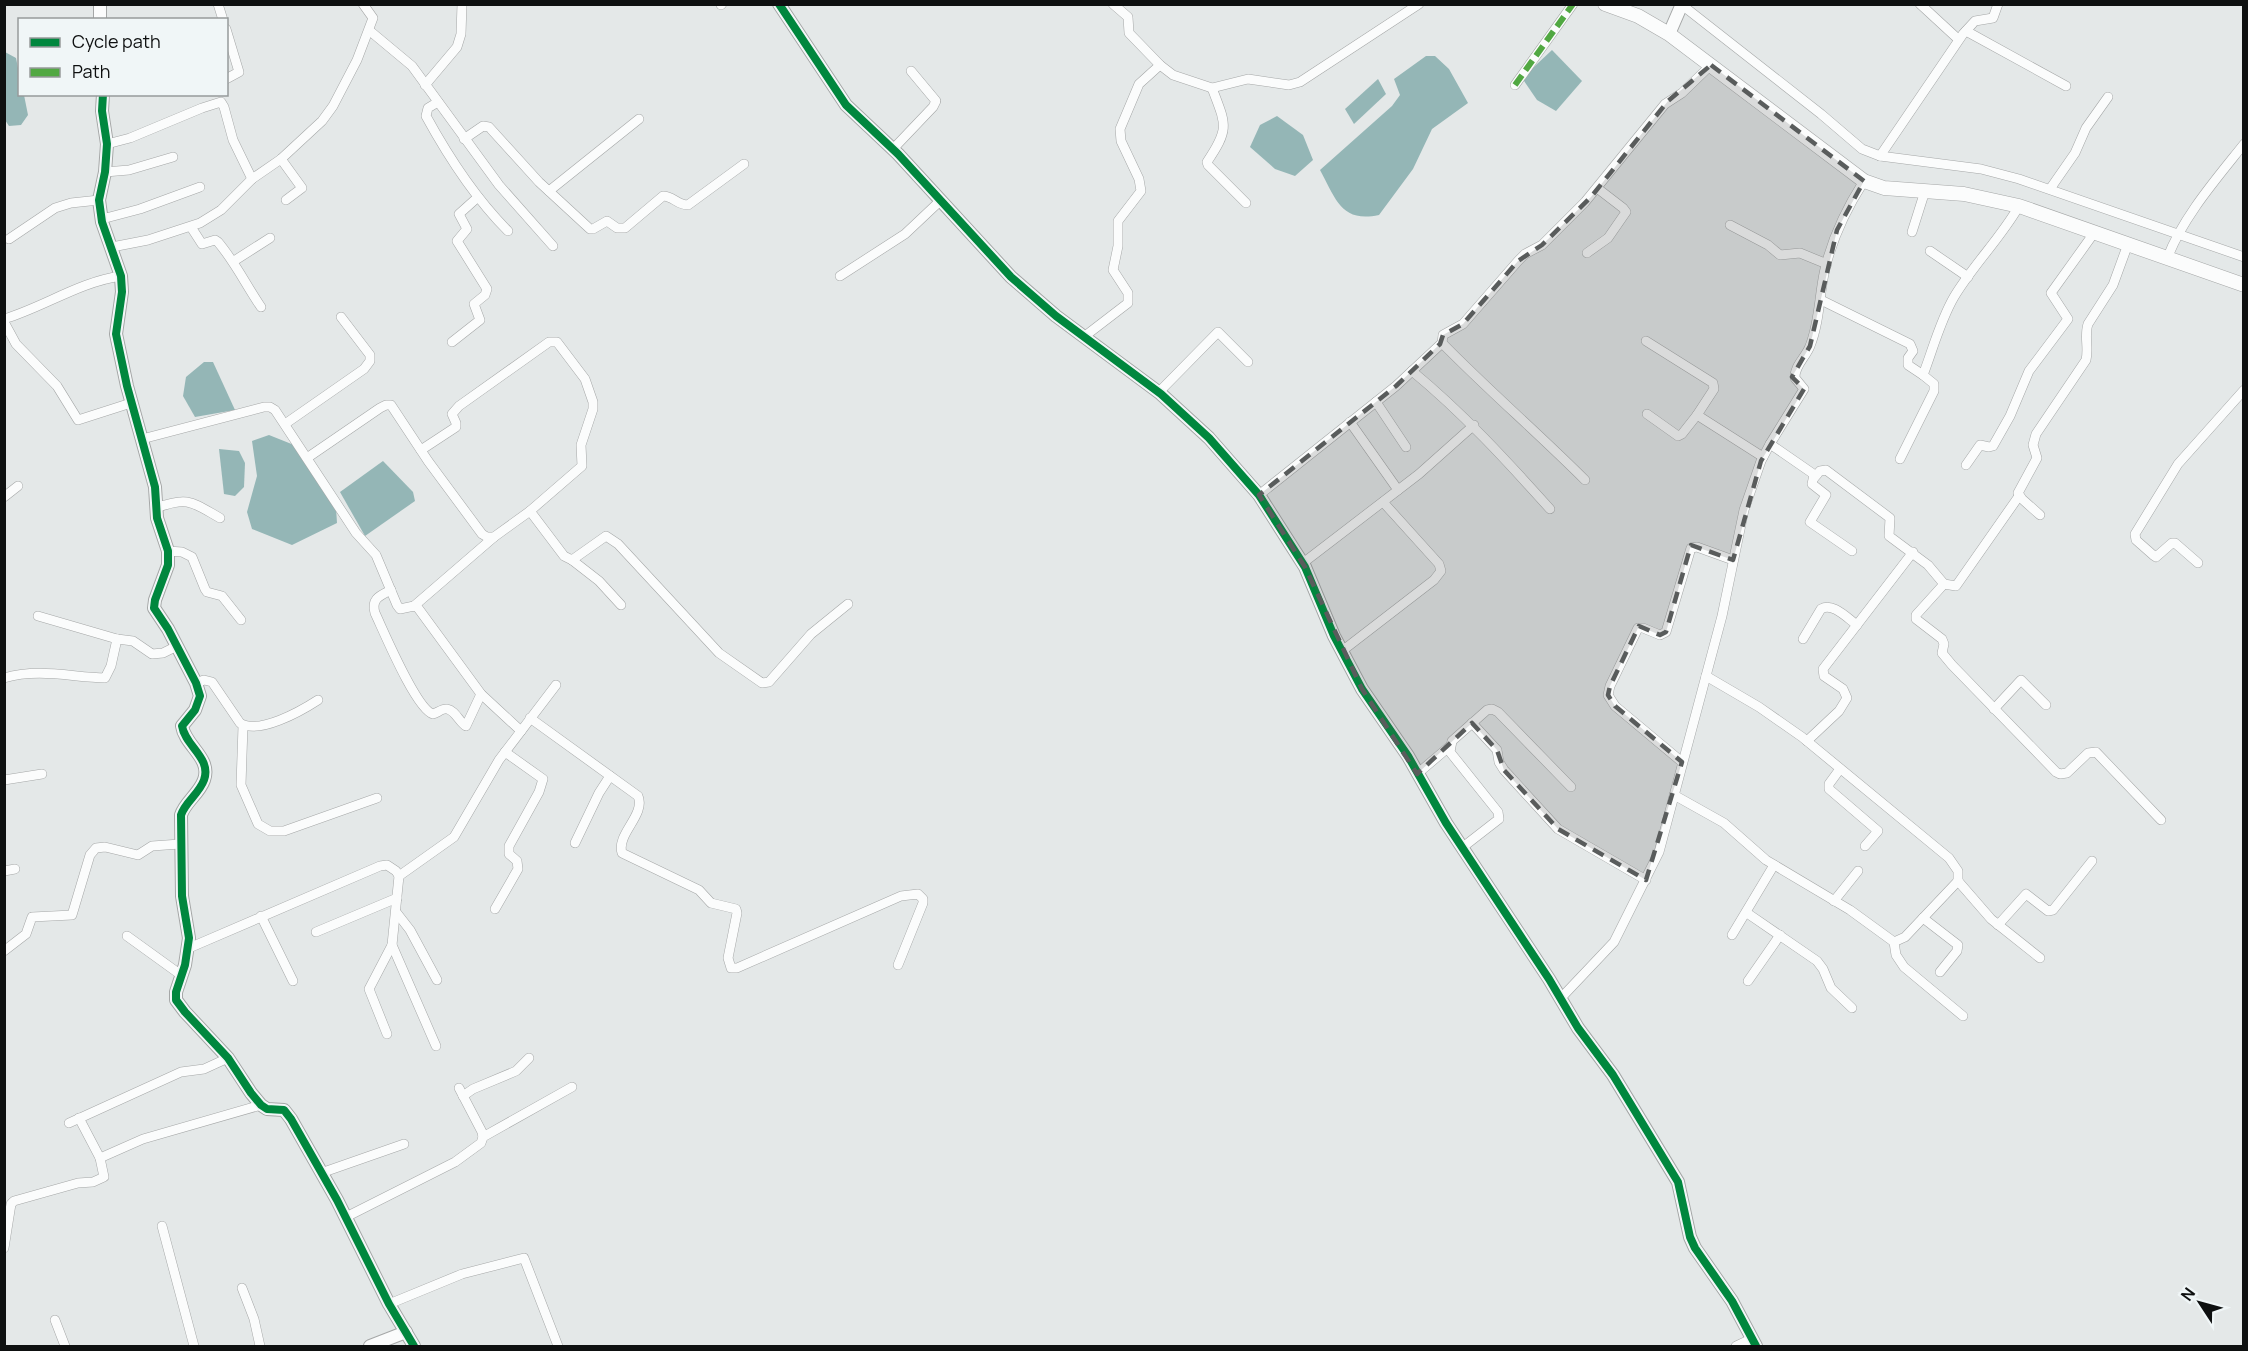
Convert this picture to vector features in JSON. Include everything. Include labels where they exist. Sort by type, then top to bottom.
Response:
[{"type":"main road","points":[[1605,4],[1638,16],[1677,17],[1711,65],[1864,181],[1884,188],[1977,195],[2019,206],[2094,233],[2168,255],[2244,285]]},
{"type":"street","points":[[112,247],[148,240],[191,227],[221,210],[252,179],[281,159],[327,115],[345,84],[370,31],[373,18],[363,4]]},
{"type":"street","points":[[425,85],[457,47],[461,34],[462,4]]},
{"type":"street","points":[[779,4],[846,105],[893,149],[1027,293],[1159,393],[1209,438],[1259,495],[1303,563],[1362,690],[1407,756],[1446,824],[1578,1028],[1613,1075],[1678,1182],[1690,1237],[1695,1248],[1732,1301],[1753,1343],[1736,1347]]},
{"type":"street","points":[[1113,4],[1128,17],[1129,33],[1160,65],[1181,79],[1212,88],[1248,79],[1289,85],[1300,82],[1419,4]]},
{"type":"street","points":[[1515,85],[1573,4]]},
{"type":"street","points":[[1920,4],[1958,39]]},
{"type":"street","points":[[1880,156],[1958,39],[1975,21],[1993,18],[1998,4]]},
{"type":"street","points":[[1677,17],[1821,114],[1862,150],[1880,156],[1981,169],[2050,189],[2176,238],[2244,257]]},
{"type":"street","points":[[370,31],[402,56],[510,198],[553,246]]},
{"type":"street","points":[[1965,31],[2066,86]]},
{"type":"street","points":[[228,36],[239,72],[228,78]]},
{"type":"street","points":[[1084,336],[1128,303],[1128,293],[1113,270],[1118,246],[1117,225],[1120,217],[1138,195],[1140,186],[1121,141],[1120,129],[1139,84],[1160,65]]},
{"type":"street","points":[[1259,495],[1412,371],[1442,343],[1443,335],[1463,324],[1518,261],[1525,254],[1542,245],[1597,188],[1665,104],[1682,93],[1711,65]]},
{"type":"street","points":[[893,149],[936,101],[911,71]]},
{"type":"street","points":[[1212,88],[1225,129],[1207,162],[1246,203]]},
{"type":"street","points":[[103,96],[102,111],[107,144],[105,172],[99,200],[102,219],[121,276],[122,292],[116,334],[131,403],[155,487],[157,518],[168,551],[168,565],[154,600],[154,608],[177,646],[200,696],[199,702],[182,726],[186,739],[201,757],[205,767],[205,777],[183,808],[181,816],[182,896],[189,948],[176,1000],[184,1012],[228,1058],[261,1105],[267,1109],[284,1110],[291,1119],[346,1217],[389,1304],[414,1347]]},
{"type":"street","points":[[2050,189],[2076,153],[2086,128],[2108,97]]},
{"type":"street","points":[[107,144],[130,138],[221,102],[225,107],[236,148],[252,179]]},
{"type":"street","points":[[438,102],[428,108],[426,116],[447,153],[478,197],[508,231]]},
{"type":"street","points":[[549,191],[639,119]]},
{"type":"street","points":[[464,139],[483,126],[489,127],[549,191],[590,229],[607,221],[621,229],[663,196],[668,196],[681,205],[692,203],[744,164]]},
{"type":"street","points":[[2168,255],[2176,238],[2221,172],[2244,144]]},
{"type":"street","points":[[105,172],[129,170],[173,157]]},
{"type":"street","points":[[281,159],[302,188],[286,200]]},
{"type":"street","points":[[1560,999],[1614,942],[1659,852],[1722,616],[1744,510],[1763,457],[1804,389],[1795,378],[1795,372],[1810,345],[1827,264],[1845,211],[1864,181]]},
{"type":"street","points":[[102,219],[140,209],[200,187]]},
{"type":"street","points":[[1587,253],[1608,238],[1626,212],[1597,188]]},
{"type":"street","points":[[1912,232],[1925,191]]},
{"type":"street","points":[[452,342],[480,320],[473,306],[488,289],[457,241],[467,229],[459,214],[478,197]]},
{"type":"street","points":[[9,239],[55,208],[71,203],[99,200]]},
{"type":"street","points":[[840,276],[905,234],[940,201]]},
{"type":"street","points":[[1923,375],[1946,311],[2003,233],[2019,206]]},
{"type":"street","points":[[1730,225],[1768,245],[1780,255],[1800,254],[1827,264]]},
{"type":"street","points":[[191,227],[201,244],[217,241],[234,261],[245,284],[261,307]]},
{"type":"street","points":[[1966,465],[1980,445],[1993,446],[2010,416],[2029,371],[2068,320],[2051,293],[2094,233]]},
{"type":"street","points":[[234,261],[270,238]]},
{"type":"street","points":[[1852,551],[1810,522],[1826,498],[1823,492],[1812,484],[1814,478],[1823,469],[1831,472],[1890,518],[1888,534],[1928,565],[1944,584],[1956,586],[2019,496],[2019,489],[2037,458],[2033,446],[2036,434],[2086,360],[2088,352],[2086,329],[2113,285],[2128,244]]},
{"type":"street","points":[[1930,251],[1968,278]]},
{"type":"street","points":[[121,276],[71,290],[4,320],[16,344],[57,386],[78,420],[131,403]]},
{"type":"street","points":[[1821,300],[1910,344],[1913,351],[1907,363],[1934,384],[1934,391],[1900,459]]},
{"type":"street","points":[[285,424],[364,369],[370,360],[370,355],[341,317]]},
{"type":"street","points":[[1159,393],[1218,332],[1248,362]]},
{"type":"street","points":[[1646,341],[1714,385],[1696,415],[1678,436],[1647,414]]},
{"type":"street","points":[[142,439],[270,407],[285,424],[356,533],[376,555],[400,609],[414,606],[582,466],[581,445],[593,409],[591,392],[557,342],[549,342],[459,406],[452,414],[456,427],[421,450]]},
{"type":"street","points":[[1442,343],[1493,395],[1585,480]]},
{"type":"street","points":[[1412,371],[1474,425],[1550,509]]},
{"type":"street","points":[[2198,563],[2175,543],[2156,557],[2136,540],[2135,534],[2178,464],[2244,390]]},
{"type":"street","points":[[1376,402],[1406,447]]},
{"type":"street","points":[[307,458],[386,405],[392,405],[474,524],[487,537],[494,537]]},
{"type":"street","points":[[1696,415],[1763,457]]},
{"type":"street","points":[[1350,422],[1398,490]]},
{"type":"street","points":[[1303,563],[1438,459],[1474,425]]},
{"type":"street","points":[[1770,444],[1810,471],[1814,478]]},
{"type":"street","points":[[4,497],[18,486]]},
{"type":"street","points":[[2019,496],[2040,515]]},
{"type":"street","points":[[156,508],[182,500],[195,504],[220,518]]},
{"type":"street","points":[[1342,651],[1434,580],[1441,571],[1439,564],[1383,502]]},
{"type":"street","points":[[530,511],[564,556],[599,581],[621,605]]},
{"type":"street","points":[[572,560],[606,536],[719,653],[765,684],[810,634],[848,604]]},
{"type":"street","points":[[1682,762],[1615,706],[1608,695],[1610,686],[1638,628],[1660,635],[1666,632],[1691,548],[1697,547],[1732,560]]},
{"type":"street","points":[[168,551],[182,552],[192,557],[207,592],[222,596],[241,620]]},
{"type":"street","points":[[1807,741],[1845,703],[1846,692],[1828,680],[1822,672],[1913,552]]},
{"type":"street","points":[[1944,584],[1916,615],[1916,619],[1942,639],[1944,644],[1942,653],[1994,709],[2060,774],[2067,773],[2088,753],[2096,752],[2161,820]]},
{"type":"street","points":[[391,590],[374,600],[372,605],[409,683],[427,712],[433,714],[446,709],[450,710],[463,726],[466,726],[481,694]]},
{"type":"street","points":[[414,606],[422,613],[481,694],[521,731]]},
{"type":"street","points":[[1803,639],[1821,609],[1826,606],[1831,606],[1857,625]]},
{"type":"street","points":[[38,616],[117,639],[133,641],[155,655],[177,646]]},
{"type":"street","points":[[4,678],[40,672],[105,678],[111,666],[117,639]]},
{"type":"street","points":[[1706,676],[1759,707],[1807,741],[1949,858],[1958,871],[1958,881],[1998,926],[2040,958]]},
{"type":"street","points":[[196,683],[204,680],[212,682],[243,726],[241,784],[254,819],[263,829],[284,831],[377,798]]},
{"type":"street","points":[[1994,709],[2021,680],[2046,705]]},
{"type":"street","points":[[399,876],[454,837],[505,752],[556,685]]},
{"type":"street","points":[[243,726],[260,725],[291,716],[318,700]]},
{"type":"street","points":[[1417,774],[1450,746],[1452,741],[1472,723],[1487,710],[1492,709],[1498,712],[1571,787]]},
{"type":"street","points":[[530,718],[634,793],[640,800],[621,844],[622,853],[699,890],[711,903],[736,909],[728,958],[731,968],[737,968],[901,896],[918,894],[923,899],[923,903],[898,964]]},
{"type":"street","points":[[1472,723],[1497,750],[1499,762],[1504,770],[1558,829],[1646,880]]},
{"type":"street","points":[[1450,746],[1452,756],[1499,816],[1497,821],[1462,847]]},
{"type":"street","points":[[495,909],[518,869],[517,861],[509,854],[509,846],[539,792],[543,779],[505,752]]},
{"type":"street","points":[[1840,769],[1829,784],[1829,789],[1878,831],[1865,846]]},
{"type":"street","points":[[4,780],[42,774]]},
{"type":"street","points":[[575,843],[599,793],[610,776]]},
{"type":"street","points":[[1674,795],[1724,823],[1753,851],[1834,901],[1894,942],[1896,955],[1904,967],[1963,1016]]},
{"type":"street","points":[[4,951],[26,934],[32,917],[72,915],[90,855],[96,848],[105,847],[138,855],[152,846],[180,844]]},
{"type":"street","points":[[1998,926],[2026,894],[2048,911],[2053,910],[2092,861]]},
{"type":"street","points":[[189,948],[387,865],[399,876],[392,945],[369,989],[387,1034]]},
{"type":"street","points":[[1732,935],[1774,865]]},
{"type":"street","points":[[4,871],[15,869]]},
{"type":"street","points":[[1834,901],[1858,871]]},
{"type":"street","points":[[1894,942],[1905,937],[1958,881]]},
{"type":"street","points":[[316,932],[397,898]]},
{"type":"street","points":[[396,912],[410,930],[437,980]]},
{"type":"street","points":[[1747,913],[1817,962],[1823,969],[1831,988],[1852,1008]]},
{"type":"street","points":[[261,916],[293,981]]},
{"type":"street","points":[[1923,918],[1958,945],[1957,951],[1940,972]]},
{"type":"street","points":[[1748,981],[1780,935]]},
{"type":"street","points":[[127,936],[181,975]]},
{"type":"street","points":[[392,945],[436,1046]]},
{"type":"street","points":[[69,1123],[181,1072],[204,1069],[228,1058]]},
{"type":"street","points":[[483,1137],[461,1092],[516,1071],[529,1058]]},
{"type":"street","points":[[346,1217],[455,1162],[475,1148],[483,1137],[572,1087]]},
{"type":"street","points":[[99,1158],[143,1139],[261,1105]]},
{"type":"street","points":[[4,1248],[14,1201],[93,1182],[104,1177],[99,1158],[79,1118]]},
{"type":"street","points":[[321,1173],[404,1144]]},
{"type":"street","points":[[162,1227],[194,1347]]},
{"type":"street","points":[[389,1304],[462,1274],[524,1258],[558,1347]]},
{"type":"street","points":[[242,1287],[254,1319],[260,1347]]},
{"type":"street","points":[[55,1320],[65,1347]]},
{"type":"street","points":[[370,1347],[406,1332]]},
{"type":"highlighted area","points":[[1711,65],[1864,181],[1837,230],[1810,346],[1792,377],[1804,389],[1761,461],[1733,560],[1691,545],[1666,632],[1660,635],[1639,626],[1610,686],[1608,695],[1615,706],[1682,762],[1646,880],[1558,829],[1504,770],[1497,750],[1472,723],[1417,774],[1362,689],[1305,567],[1259,495],[1396,386],[1440,344],[1443,335],[1463,324],[1518,261],[1542,245],[1591,197],[1668,101]]},
{"type":"water","points":[[1552,50],[1582,81],[1556,111],[1537,100],[1522,78]]},
{"type":"water","points":[[5,52],[16,58],[18,96],[24,96],[28,115],[21,125],[9,126],[5,120]]},
{"type":"water","points":[[1426,56],[1435,56],[1449,69],[1468,103],[1432,129],[1413,169],[1379,215],[1366,217],[1348,212],[1336,199],[1320,170],[1392,106],[1400,95],[1394,79]]},
{"type":"water","points":[[1378,79],[1386,94],[1354,124],[1345,109]]},
{"type":"water","points":[[1277,116],[1303,135],[1313,160],[1295,176],[1275,169],[1250,147],[1260,125]]},
{"type":"water","points":[[204,362],[213,362],[235,410],[195,417],[183,396],[186,377]]},
{"type":"water","points":[[269,435],[299,447],[336,508],[337,523],[292,545],[252,529],[247,512],[257,476],[252,441]]},
{"type":"water","points":[[219,449],[239,451],[245,463],[244,487],[235,496],[224,494]]},
{"type":"water","points":[[383,461],[413,492],[415,501],[365,536],[340,492]]},
{"type":"marked path","points":[[1515,85],[1573,4]]},
{"type":"cycle path","points":[[779,4],[846,105],[898,154],[1011,277],[1056,316],[1161,394],[1209,438],[1259,495],[1305,567],[1334,636],[1362,689],[1408,756],[1446,823],[1549,979],[1578,1028],[1613,1075],[1678,1182],[1690,1237],[1695,1248],[1732,1301],[1756,1346]]},
{"type":"cycle path","points":[[103,96],[102,111],[107,144],[105,172],[99,200],[102,222],[121,276],[122,292],[116,334],[127,386],[155,487],[157,518],[168,551],[168,565],[154,608],[168,629],[196,683],[200,696],[195,710],[182,726],[201,759],[205,772],[202,785],[181,815],[182,896],[189,938],[176,1000],[228,1058],[261,1105],[267,1109],[284,1110],[291,1119],[337,1200],[389,1304],[414,1346]]}]
